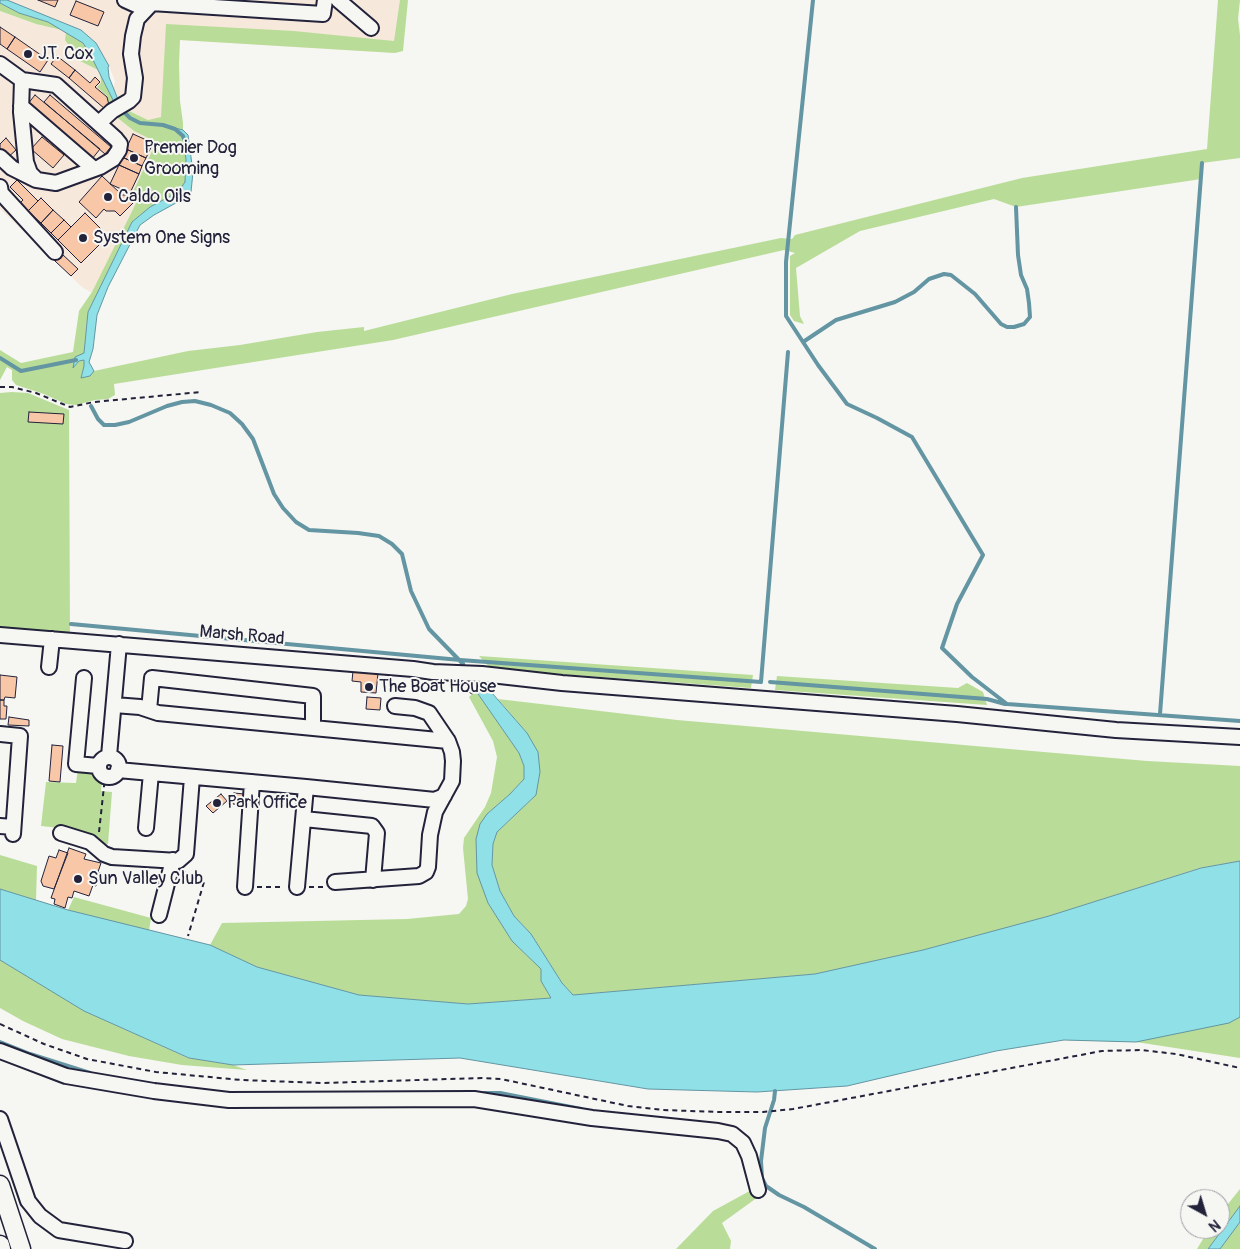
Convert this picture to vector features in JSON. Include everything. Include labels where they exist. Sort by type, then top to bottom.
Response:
[{"type":"main road","points":[[0,1185],[21,1249]]},
{"type":"main road","points":[[0,1245],[1,1249]]},
{"type":"street","points":[[125,0],[136,5],[153,2],[323,14],[325,0]]},
{"type":"street","points":[[338,0],[371,28]]},
{"type":"street","points":[[98,123],[129,102],[134,91],[135,78],[131,54],[133,36],[138,19],[153,2]]},
{"type":"street","points":[[0,64],[22,80],[56,85],[116,138],[120,144],[113,160],[56,183],[37,180],[14,169],[0,157]]},
{"type":"street","points":[[22,80],[21,106],[26,162],[30,173],[37,180]]},
{"type":"street","points":[[21,106],[94,169]]},
{"type":"street","points":[[14,169],[2,182],[0,187],[1,194],[55,252]]},
{"type":"street","name":"Marsh Road","points":[[0,635],[433,672],[482,674],[562,683],[957,714],[1116,730],[1240,737]]},
{"type":"street","points":[[49,667],[52,639]]},
{"type":"street","points":[[109,756],[119,644]]},
{"type":"street","points":[[84,678],[76,764],[101,771],[111,777],[118,770]]},
{"type":"street","points":[[148,710],[152,678],[313,696],[313,728]]},
{"type":"street","points":[[114,705],[140,707],[158,713],[448,741]]},
{"type":"street","points":[[335,882],[419,876],[426,872],[435,812],[452,781],[454,769],[452,752],[448,741],[429,713],[415,708],[395,706]]},
{"type":"street","points":[[0,734],[20,736],[9,829]]},
{"type":"street","points":[[101,771],[102,758],[109,756],[117,761],[118,770]]},
{"type":"street","points":[[118,770],[435,800],[444,796]]},
{"type":"street","points":[[146,828],[150,773]]},
{"type":"street","points":[[61,833],[90,842],[112,857],[178,861],[184,858],[186,854],[192,777]]},
{"type":"street","points":[[245,887],[252,782]]},
{"type":"street","points":[[298,887],[306,787]]},
{"type":"street","points":[[304,819],[372,826],[377,833],[373,880]]},
{"type":"street","points":[[159,915],[173,860]]},
{"type":"street","points":[[0,1051],[66,1076],[154,1091],[229,1100],[474,1099],[592,1118],[718,1131],[732,1134],[743,1142],[749,1156],[758,1190]]},
{"type":"street","points":[[0,1118],[28,1200],[40,1216],[59,1230],[125,1241]]},
{"type":"path","points":[[0,387],[12,387],[36,393],[70,407],[94,402],[201,392]]},
{"type":"path","points":[[98,849],[101,771]]},
{"type":"path","points":[[186,854],[184,877],[204,882],[188,936]]},
{"type":"path","points":[[0,1024],[44,1044],[87,1060],[156,1072],[241,1080],[323,1083],[501,1079],[628,1106],[692,1111],[764,1112],[926,1085],[1102,1051],[1141,1050],[1176,1054],[1240,1068]]},
{"type":"shaded area","points":[[7,0],[407,0],[395,53],[180,40],[161,118],[148,120],[125,109],[114,115],[134,131],[156,141],[133,192],[138,199],[92,293],[82,287],[0,209],[0,11],[36,24],[66,31],[65,40],[78,60],[100,71],[101,83],[110,107],[115,81],[96,43],[81,30]]},
{"type":"green space","points":[[400,0],[408,0],[403,51],[395,53],[180,40],[180,101],[186,160],[185,182],[178,192],[150,207],[132,222],[88,312],[84,353],[76,360],[74,367],[79,361],[84,360],[81,377],[90,376],[94,371],[188,351],[240,345],[317,332],[364,327],[364,331],[512,294],[781,238],[792,239],[795,235],[1022,178],[1207,149],[1218,0],[1240,0],[1238,19],[1240,35],[1240,158],[1202,163],[1201,179],[1016,207],[994,199],[860,231],[796,268],[800,316],[804,324],[794,321],[790,315],[790,256],[795,253],[784,250],[393,340],[114,384],[115,395],[108,399],[76,405],[66,404],[44,394],[16,385],[12,380],[12,370],[7,367],[0,380],[0,350],[21,363],[73,352],[79,311],[92,292],[138,199],[133,192],[156,142],[134,131],[114,115],[125,109],[148,120],[161,117],[166,24],[294,31],[394,41]]},
{"type":"green space","points":[[0,3],[19,13],[48,22],[66,31],[36,24],[0,11]]},
{"type":"green space","points":[[66,31],[83,43],[100,71],[78,60],[65,40]]},
{"type":"green space","points":[[100,71],[115,104],[110,108],[107,96],[97,87],[101,83]]},
{"type":"green space","points":[[0,393],[28,393],[69,410],[70,635],[0,632]]},
{"type":"green space","points":[[479,656],[753,675],[751,688],[491,669]]},
{"type":"green space","points":[[777,676],[958,688],[967,683],[983,692],[987,705],[775,690]]},
{"type":"green space","points":[[476,691],[519,753],[524,766],[524,779],[487,814],[478,873],[488,903],[512,941],[541,969],[541,981],[551,998],[468,1004],[359,995],[257,967],[210,945],[222,923],[407,919],[459,914],[466,906],[468,899],[463,848],[464,838],[485,807],[491,793],[497,757],[493,741],[469,697]]},
{"type":"green space","points":[[498,699],[677,720],[1147,761],[1240,766],[1240,861],[1200,868],[1049,916],[923,950],[815,974],[573,995],[562,983],[531,934],[514,916],[500,891],[492,865],[493,844],[497,832],[536,795],[527,733]]},
{"type":"green space","points":[[78,769],[95,770],[98,777],[102,780],[101,791],[112,792],[108,844],[99,843],[99,838],[60,828],[41,826],[46,782],[76,783]]},
{"type":"green space","points":[[0,855],[37,866],[36,900],[0,889]]},
{"type":"green space","points":[[74,897],[151,918],[149,931],[68,910]]},
{"type":"green space","points":[[0,960],[84,1011],[188,1058],[233,1065],[247,1070],[182,1065],[129,1056],[62,1039],[0,1008]]},
{"type":"green space","points":[[1240,996],[1240,1058],[1136,1042],[1064,1040]]},
{"type":"green space","points":[[757,1187],[758,1197],[722,1223],[731,1241],[730,1249],[676,1249],[713,1211]]},
{"type":"green space","points":[[1240,1189],[1240,1206],[1230,1219],[1230,1202]]},
{"type":"green space","points":[[1240,1222],[1240,1249],[1220,1249],[1227,1239],[1230,1239],[1231,1234]]},
{"type":"green space","points":[[1203,1239],[1215,1239],[1208,1249],[1197,1249]]},
{"type":"water","points":[[0,0],[7,0],[81,30],[96,43],[109,66],[109,77],[119,102],[115,104],[83,43],[48,22],[19,13],[0,3]]},
{"type":"water","points":[[163,125],[183,130],[188,135],[193,172],[191,192],[185,198],[140,225],[108,287],[97,315],[93,349],[89,362],[94,371],[90,376],[81,378],[84,360],[79,361],[73,368],[75,357],[84,353],[88,312],[132,222],[150,207],[178,192],[185,182],[186,160],[183,136],[175,129]]},
{"type":"water","points":[[485,685],[527,733],[538,752],[540,772],[536,795],[497,832],[493,844],[492,865],[500,891],[514,916],[531,934],[562,983],[573,995],[815,974],[923,950],[1049,916],[1201,868],[1240,861],[1240,1017],[1229,1023],[1136,1042],[1064,1040],[996,1051],[847,1086],[757,1092],[648,1089],[460,1058],[233,1065],[189,1058],[84,1011],[0,960],[0,889],[68,910],[210,945],[257,967],[359,995],[468,1004],[551,998],[541,981],[541,969],[512,941],[488,903],[477,873],[476,839],[480,824],[487,814],[524,779],[524,766],[519,753],[476,691]]},
{"type":"water","points":[[1240,1206],[1240,1222],[1230,1236],[1230,1219]]},
{"type":"water","points":[[1215,1239],[1227,1239],[1220,1249],[1208,1249]]},
{"type":"building","points":[[38,0],[58,0],[55,7]]},
{"type":"building","points":[[76,1],[104,12],[98,26],[70,15]]},
{"type":"building","points":[[0,27],[15,37],[7,49],[0,44]]},
{"type":"building","name":"J.T. Cox","points":[[15,37],[48,60],[40,72],[7,49]]},
{"type":"building","points":[[57,56],[75,70],[69,78],[51,64]]},
{"type":"building","points":[[75,70],[90,83],[95,77],[100,82],[95,87],[107,97],[109,105],[105,109],[69,78]]},
{"type":"building","points":[[35,95],[100,149],[92,159],[27,105]]},
{"type":"building","points":[[50,95],[111,147],[105,154],[44,102]]},
{"type":"building","points":[[133,134],[153,143],[146,158],[126,149]]},
{"type":"building","points":[[42,137],[64,155],[53,168],[31,149]]},
{"type":"building","points":[[6,138],[16,150],[6,159],[0,153],[0,144]]},
{"type":"building","name":"Premier Dog Grooming","points":[[126,149],[146,158],[142,166],[122,157]]},
{"type":"building","points":[[122,157],[142,166],[139,174],[119,165]]},
{"type":"building","points":[[119,165],[139,174],[130,193],[110,184]]},
{"type":"building","name":"Caldo Oils","points":[[102,176],[122,195],[131,195],[136,200],[120,216],[115,211],[106,211],[104,209],[96,218],[79,202]]},
{"type":"building","points":[[17,180],[38,201],[28,211],[20,203],[23,200],[10,187]]},
{"type":"building","points":[[41,198],[53,210],[41,223],[28,211]]},
{"type":"building","points":[[53,210],[64,220],[51,233],[41,223]]},
{"type":"building","name":"System One Signs","points":[[85,213],[108,236],[81,263],[58,240]]},
{"type":"building","points":[[64,220],[71,227],[58,240],[51,233]]},
{"type":"building","points":[[62,254],[78,269],[71,276],[55,261]]},
{"type":"building","points":[[29,412],[64,414],[63,424],[28,422]]},
{"type":"building","name":"The Boat House","points":[[353,671],[378,673],[376,693],[361,692],[361,682],[352,681]]},
{"type":"building","points":[[0,675],[17,677],[15,698],[5,697],[4,700],[0,700]]},
{"type":"building","points":[[477,679],[490,682],[472,694],[467,691],[473,686],[471,683]]},
{"type":"building","points":[[367,697],[381,698],[380,710],[366,709]]},
{"type":"building","points":[[0,700],[4,700],[4,706],[7,706],[6,719],[0,719]]},
{"type":"building","points":[[9,717],[29,720],[29,726],[8,725]]},
{"type":"building","points":[[52,745],[63,746],[60,782],[49,781]]},
{"type":"building","points":[[234,793],[244,794],[243,805],[233,804]]},
{"type":"building","name":"Park Office","points":[[221,794],[227,801],[213,813],[206,806]]},
{"type":"building","name":"Sun Valley Club","points":[[69,848],[86,854],[84,859],[101,863],[98,872],[101,873],[96,886],[93,885],[89,896],[74,891],[72,898],[68,897],[65,908],[54,904],[55,899],[51,898]]},
{"type":"building","points":[[59,850],[68,853],[54,889],[43,886],[41,881],[49,856],[56,858]]},
{"type":"waterway","points":[[813,0],[786,262],[786,316],[818,365],[847,404],[912,437],[983,555],[957,604],[942,648],[972,677],[1007,704],[1240,721]]},
{"type":"waterway","points":[[121,109],[130,118],[140,123],[163,125],[175,129],[184,139]]},
{"type":"waterway","points":[[1160,714],[1202,163]]},
{"type":"waterway","points":[[803,342],[836,320],[895,302],[914,292],[929,279],[944,274],[951,275],[975,294],[1001,324],[1007,327],[1024,324],[1030,317],[1027,289],[1021,275],[1018,255],[1016,207]]},
{"type":"waterway","points":[[71,624],[460,660],[761,682],[788,352]]},
{"type":"waterway","points":[[0,358],[21,371],[76,360]]},
{"type":"waterway","points":[[91,406],[98,419],[104,425],[129,422],[167,406],[182,402],[195,401],[230,413],[242,424],[253,439],[274,494],[283,508],[296,522],[309,530],[379,536],[392,544],[402,554],[411,591],[429,629],[463,664]]},
{"type":"waterway","points":[[770,682],[987,699],[1005,704]]},
{"type":"waterway","points":[[0,1042],[30,1054],[90,1073]]},
{"type":"waterway","points":[[775,1091],[765,1128],[761,1161],[762,1178],[766,1186],[875,1249]]},
{"type":"waterway","points":[[475,1093],[500,1093],[581,1109]]},
{"type":"place","name":"J.T. Cox","points":[[28,54]]},
{"type":"place","name":"Premier Dog Grooming","points":[[134,158]]},
{"type":"place","name":"Caldo Oils","points":[[108,197]]},
{"type":"place","name":"System One Signs","points":[[83,238]]},
{"type":"place","name":"The Boat House","points":[[369,687]]},
{"type":"place","name":"Park Office","points":[[217,803]]},
{"type":"place","name":"Sun Valley Club","points":[[78,879]]}]
